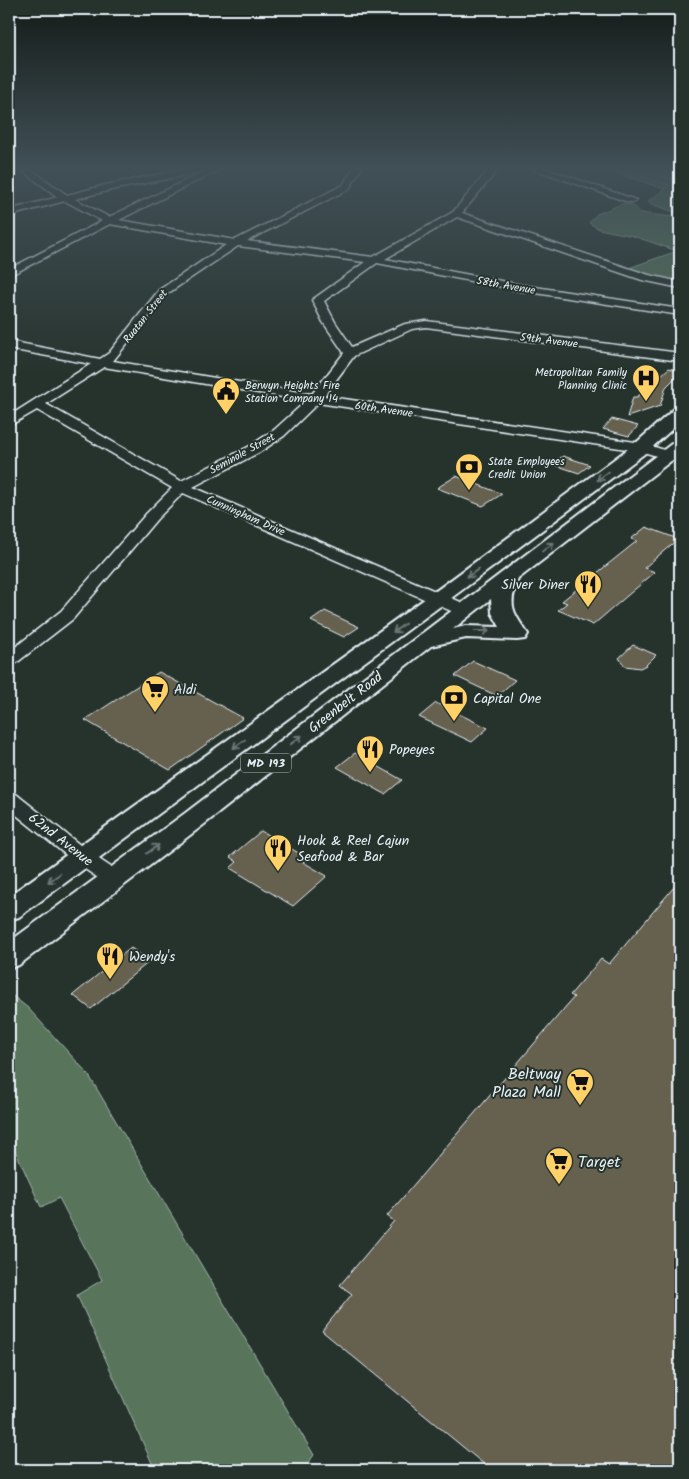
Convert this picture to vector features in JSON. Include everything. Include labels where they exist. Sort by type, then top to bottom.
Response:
[{"type":"main road","name":"Greenbelt Road","points":[[9,910],[438,599],[642,447],[680,413]]},
{"type":"main road","name":"Greenbelt Road","points":[[9,957],[114,879],[509,576],[677,454]]},
{"type":"main road","points":[[418,646],[447,635],[466,632],[517,634],[502,614],[500,602],[509,576]]},
{"type":"street","points":[[9,273],[80,236]]},
{"type":"street","name":"58th Avenue","points":[[196,236],[236,243],[375,260],[522,288],[680,312]]},
{"type":"street","name":"Ruatan Street","points":[[9,422],[103,364],[117,352],[163,292],[236,243],[250,236]]},
{"type":"street","points":[[350,353],[329,322],[318,300],[375,260],[417,236]]},
{"type":"street","points":[[521,236],[646,278],[680,285]]},
{"type":"street","name":"59th Avenue","points":[[350,353],[398,331],[417,325],[432,325],[680,357]]},
{"type":"street","name":"60th Avenue","points":[[9,345],[103,364],[314,400],[642,447],[677,454]]},
{"type":"street","name":"Seminole Street","points":[[9,660],[67,615],[152,516],[181,487],[272,438],[314,400],[350,353]]},
{"type":"street","name":"Cunningham Drive","points":[[37,405],[181,487],[464,610]]},
{"type":"street","name":"62nd Avenue","points":[[9,799],[83,858],[114,879]]},
{"type":"green space","points":[[633,236],[680,236],[680,282],[626,269],[677,251]]},
{"type":"green space","points":[[9,993],[28,1008],[88,1074],[314,1455],[303,1470],[155,1470],[77,1295],[102,1280],[59,1198],[41,1207],[9,1137]]},
{"type":"building","points":[[669,368],[680,371],[680,373],[666,387],[660,406],[627,417],[633,397],[637,397]]},
{"type":"building","points":[[612,419],[638,426],[629,436],[603,429]]},
{"type":"building","points":[[563,456],[590,465],[579,473],[552,464]]},
{"type":"building","name":"State Employees Credit Union","points":[[456,476],[502,494],[483,506],[437,488]]},
{"type":"building","points":[[646,527],[678,539],[644,568],[655,572],[593,625],[558,610],[567,603],[562,601],[637,541],[631,539]]},
{"type":"building","points":[[325,611],[359,627],[344,637],[311,621]]},
{"type":"building","points":[[633,645],[656,655],[640,668],[625,666],[619,658]]},
{"type":"building","points":[[473,661],[515,680],[497,696],[455,676]]},
{"type":"building","name":"Aldi","points":[[159,672],[243,718],[170,770],[85,720]]},
{"type":"building","name":"Capital One","points":[[436,703],[488,728],[472,742],[419,717]]},
{"type":"building","name":"Popeyes","points":[[355,753],[402,780],[385,794],[337,767]]},
{"type":"building","name":"Hook & Reel Cajun Seafood & Bar","points":[[261,831],[307,858],[303,862],[327,876],[293,906],[230,868],[237,862],[230,857]]},
{"type":"building","name":"Beltway Plaza Mall","points":[[680,880],[680,1470],[491,1470],[322,1331],[352,1294],[340,1285],[394,1221],[387,1216],[574,997],[570,995],[601,959],[609,964]]},
{"type":"building","name":"Wendy's","points":[[131,948],[150,961],[91,1009],[73,995],[105,969],[102,967],[116,956],[118,958]]},
{"type":"place","name":"Metropolitan Family Planning Clinic","points":[[646,402]]},
{"type":"place","name":"Berwyn Heights Fire Station Company 14","points":[[226,415]]},
{"type":"place","name":"State Employees Credit Union","points":[[469,491]]},
{"type":"place","name":"Silver Diner","points":[[588,608]]},
{"type":"place","name":"Aldi","points":[[155,713]]},
{"type":"place","name":"Capital One","points":[[454,722]]},
{"type":"place","name":"Popeyes","points":[[370,773]]},
{"type":"place","name":"Hook & Reel Cajun Seafood & Bar","points":[[278,872]]},
{"type":"place","name":"Wendy's","points":[[110,980]]},
{"type":"place","name":"Beltway Plaza Mall","points":[[580,1106]]},
{"type":"place","name":"Target","points":[[559,1185]]}]
